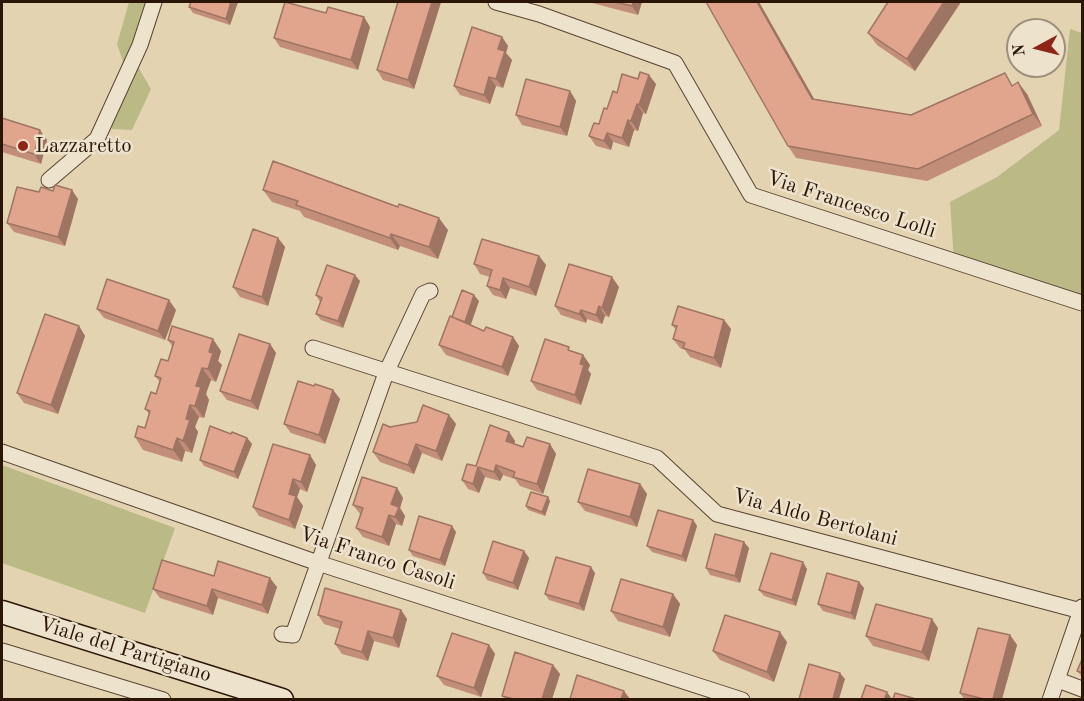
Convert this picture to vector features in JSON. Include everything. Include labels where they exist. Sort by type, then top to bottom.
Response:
[{"type":"main road","name":"Viale del Partigiano","points":[[2,612],[282,699]]},
{"type":"street","points":[[49,180],[97,139],[140,45],[154,2]]},
{"type":"street","name":"Via Francesco Lolli","points":[[496,2],[541,8],[675,63],[751,195],[1083,303]]},
{"type":"street","points":[[282,634],[293,635],[386,373],[423,294],[430,291]]},
{"type":"street","name":"Via Aldo Bertolani","points":[[313,348],[657,458],[717,513],[1082,609]]},
{"type":"street","name":"Via Franco Casoli","points":[[2,452],[318,563],[742,699]]},
{"type":"street","points":[[1050,699],[1082,609]]},
{"type":"street","points":[[2,651],[163,699]]},
{"type":"street","points":[[1058,680],[1083,689]]},
{"type":"shaded area","points":[[129,2],[154,2],[134,60],[151,89],[132,130],[112,129],[109,113],[127,73],[117,44]]},
{"type":"shaded area","points":[[1070,29],[1082,33],[1082,303],[954,261],[950,202],[997,177],[1059,130]]},
{"type":"shaded area","points":[[2,465],[175,528],[145,613],[2,563]]},
{"type":"building","points":[[191,2],[231,2],[226,19],[189,7]]},
{"type":"building","points":[[285,2],[326,13],[328,7],[364,17],[351,60],[274,38]]},
{"type":"building","points":[[398,2],[432,2],[408,80],[377,70]]},
{"type":"building","points":[[615,2],[633,2],[632,6]]},
{"type":"building","points":[[706,2],[757,2],[812,99],[911,115],[1005,73],[1012,86],[1018,82],[1033,114],[918,169],[788,146]]},
{"type":"building","points":[[888,2],[944,2],[907,59],[868,33]]},
{"type":"building","points":[[472,27],[502,37],[498,49],[505,51],[496,79],[489,77],[484,95],[454,86]]},
{"type":"building","points":[[640,72],[649,75],[639,105],[637,104],[631,121],[628,120],[622,138],[607,133],[604,141],[589,136],[594,123],[599,124],[604,108],[607,109],[613,91],[617,93],[622,74],[638,79]]},
{"type":"building","points":[[526,79],[570,91],[560,127],[516,115]]},
{"type":"building","points":[[2,118],[40,130],[34,154],[2,144]]},
{"type":"building","points":[[273,161],[398,207],[399,204],[439,218],[429,247],[391,234],[390,238],[296,205],[298,201],[263,190]]},
{"type":"building","points":[[55,185],[72,190],[58,237],[7,223],[17,187],[39,192],[41,187],[53,191]]},
{"type":"building","points":[[253,229],[278,238],[262,297],[233,287]]},
{"type":"building","points":[[482,239],[539,256],[529,287],[503,278],[500,290],[487,286],[492,270],[474,264]]},
{"type":"building","points":[[569,264],[612,277],[602,308],[599,306],[596,315],[581,310],[579,314],[555,306]]},
{"type":"building","points":[[327,265],[355,275],[338,321],[316,314],[322,298],[316,295]]},
{"type":"building","points":[[107,279],[169,300],[158,331],[97,309]]},
{"type":"building","points":[[462,290],[474,295],[465,322],[452,317]]},
{"type":"building","points":[[678,306],[724,320],[714,358],[683,348],[685,343],[673,339],[677,326],[672,325]]},
{"type":"building","points":[[45,314],[79,326],[51,405],[17,393]]},
{"type":"building","points":[[450,316],[484,331],[486,327],[513,337],[502,367],[439,345]]},
{"type":"building","points":[[172,326],[213,339],[209,352],[213,353],[208,369],[202,368],[196,386],[201,387],[195,406],[190,405],[186,419],[190,420],[183,441],[177,438],[173,450],[135,437],[138,426],[145,428],[150,411],[145,409],[151,392],[156,394],[161,378],[155,376],[161,359],[168,361],[174,342],[168,340]]},
{"type":"building","points":[[239,334],[270,344],[251,401],[220,391]]},
{"type":"building","points":[[545,339],[569,347],[568,350],[583,355],[580,364],[584,365],[575,395],[531,381]]},
{"type":"building","points":[[298,381],[333,390],[319,435],[284,424]]},
{"type":"building","points":[[423,405],[449,415],[436,451],[416,444],[408,465],[373,452],[383,424],[390,427],[417,422]]},
{"type":"building","points":[[490,425],[509,432],[506,441],[523,447],[527,437],[550,444],[537,484],[513,477],[515,472],[496,465],[494,472],[478,467],[473,484],[462,480],[467,464],[476,466]]},
{"type":"building","points":[[210,426],[247,438],[234,472],[200,460]]},
{"type":"building","points":[[273,444],[310,455],[301,482],[293,479],[289,494],[296,496],[289,520],[253,507]]},
{"type":"building","points":[[588,469],[640,484],[630,517],[578,502]]},
{"type":"building","points":[[362,477],[397,488],[391,504],[399,507],[395,517],[389,515],[382,537],[356,528],[363,508],[353,505]]},
{"type":"building","points":[[531,492],[548,497],[542,512],[526,506]]},
{"type":"building","points":[[658,510],[693,520],[682,556],[647,546]]},
{"type":"building","points":[[419,516],[452,526],[440,560],[409,550]]},
{"type":"building","points":[[715,534],[744,542],[735,576],[706,568]]},
{"type":"building","points":[[493,541],[524,551],[513,583],[483,573]]},
{"type":"building","points":[[771,553],[803,562],[792,600],[759,590]]},
{"type":"building","points":[[556,557],[591,567],[579,604],[545,594]]},
{"type":"building","points":[[162,560],[214,576],[218,561],[270,578],[262,605],[212,589],[207,606],[153,589]]},
{"type":"building","points":[[827,573],[859,582],[851,613],[818,604]]},
{"type":"building","points":[[621,579],[673,594],[663,627],[611,611]]},
{"type":"building","points":[[325,588],[401,610],[393,638],[368,631],[362,652],[335,644],[342,622],[318,615]]},
{"type":"building","points":[[876,604],[932,619],[922,652],[866,636]]},
{"type":"building","points":[[725,615],[780,632],[767,672],[713,651]]},
{"type":"building","points":[[978,628],[1010,635],[993,699],[960,693]]},
{"type":"building","points":[[452,633],[489,645],[474,688],[437,676]]},
{"type":"building","points":[[515,652],[553,665],[542,699],[514,699],[502,696]]},
{"type":"building","points":[[1083,657],[1083,673],[1077,671]]},
{"type":"building","points":[[809,664],[840,673],[833,699],[799,699]]},
{"type":"building","points":[[577,675],[624,691],[621,699],[570,699]]},
{"type":"building","points":[[866,685],[887,692],[885,698],[888,699],[861,699]]},
{"type":"building","points":[[895,693],[916,699],[893,699]]},
{"type":"place","name":"Lazzaretto","points":[[23,146]]}]
